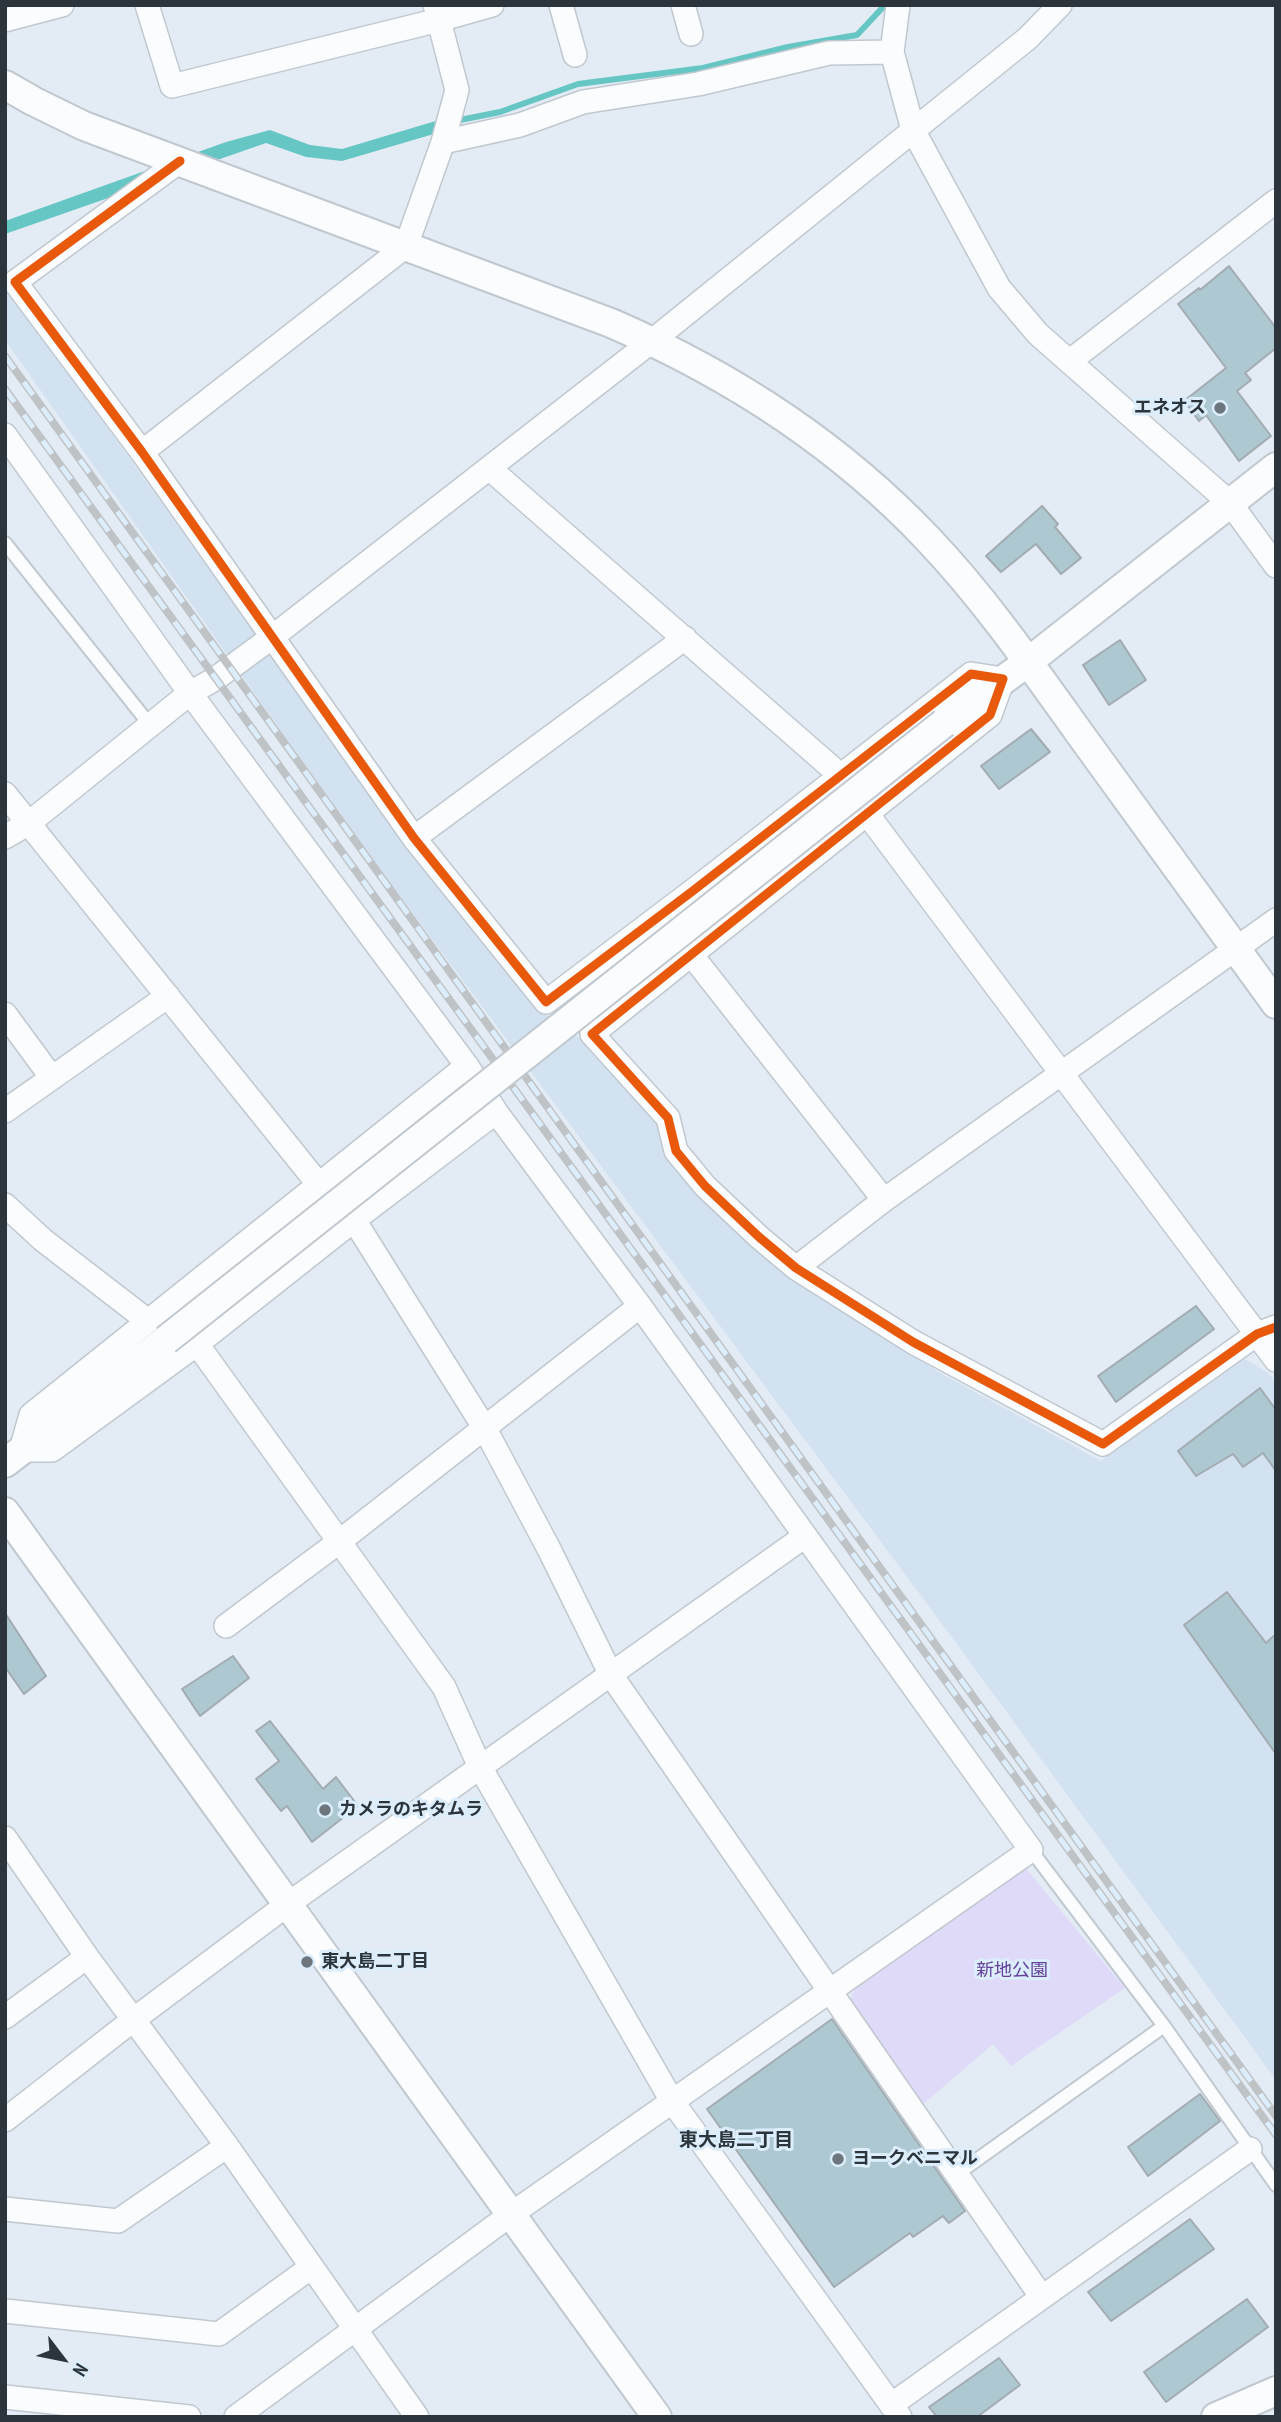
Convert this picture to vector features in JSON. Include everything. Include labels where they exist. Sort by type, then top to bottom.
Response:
[{"type":"street","points":[[5,20],[62,5]]},
{"type":"street","points":[[147,5],[172,86],[438,13],[492,5]]},
{"type":"street","points":[[561,5],[575,55]]},
{"type":"street","points":[[683,5],[691,34]]},
{"type":"street","points":[[898,5],[892,52],[913,130],[999,288],[1038,334],[1230,503],[1276,566]]},
{"type":"street","points":[[5,836],[29,823],[190,693],[215,679],[271,638],[652,341],[1028,38],[1060,5]]},
{"type":"street","points":[[142,452],[406,246],[443,142],[457,90],[438,13]]},
{"type":"street","points":[[443,142],[520,125],[583,102],[698,85],[829,53],[892,52]]},
{"type":"street","points":[[5,85],[33,102],[84,126],[611,323],[701,365],[816,440],[928,538],[998,621],[1276,1004]]},
{"type":"street","points":[[180,161],[15,282],[142,452],[414,838],[546,1002],[971,674],[1003,679]]},
{"type":"street","points":[[1070,361],[1276,201]]},
{"type":"street","points":[[5,435],[190,693],[467,1066],[496,1112],[640,1306],[1031,1850],[510,2215],[236,2417]]},
{"type":"street","points":[[157,1331],[944,723],[1028,662],[1276,467]]},
{"type":"street","points":[[489,468],[840,775]]},
{"type":"street","points":[[414,838],[685,639]]},
{"type":"street","points":[[1003,679],[990,715],[592,1034],[668,1118],[676,1151],[705,1186],[796,1268],[913,1342],[1103,1444],[1266,1331]]},
{"type":"street","points":[[5,794],[320,1186]]},
{"type":"street","points":[[868,815],[1063,1073],[1266,1331],[1276,1360]]},
{"type":"street","points":[[796,1268],[884,1200],[1276,920]]},
{"type":"street","points":[[690,953],[884,1200]]},
{"type":"street","points":[[5,1111],[168,996]]},
{"type":"street","points":[[5,1014],[52,1078]]},
{"type":"street","points":[[13,1456],[320,1186],[467,1066]]},
{"type":"street","points":[[13,1456],[52,1450],[197,1344],[496,1112]]},
{"type":"street","points":[[5,1205],[43,1240],[157,1331]]},
{"type":"street","points":[[354,1220],[484,1427],[549,1549],[611,1675],[1041,2296]]},
{"type":"street","points":[[226,1626],[340,1541],[640,1306]]},
{"type":"street","points":[[197,1344],[444,1687],[481,1767],[672,2101],[896,2411],[1041,2296],[1250,2149]]},
{"type":"street","points":[[5,1512],[657,2417]]},
{"type":"street","points":[[5,2120],[288,1904],[805,1536]]},
{"type":"street","points":[[5,1838],[87,1957],[227,2146],[417,2417]]},
{"type":"street","points":[[5,2017],[87,1957]]},
{"type":"street","points":[[5,2209],[118,2221],[227,2146]]},
{"type":"street","points":[[5,2311],[219,2334],[310,2268]]},
{"type":"street","points":[[1216,2417],[1276,2391]]},
{"type":"street","points":[[5,2397],[49,2409],[189,2417]]},
{"type":"lane","points":[[5,543],[150,725]]},
{"type":"lane","points":[[1031,1850],[1164,2026],[1276,2185]]},
{"type":"lane","points":[[957,2174],[1164,2026]]},
{"type":"shaded area","points":[[459,114],[461,126],[342,161],[306,157],[266,143],[5,234],[5,221],[226,142],[270,130],[310,145],[342,149]]},
{"type":"shaded area","points":[[5,284],[409,850],[539,1010],[596,1050],[660,1123],[663,1153],[752,1243],[803,1284],[940,1373],[1101,1461],[1245,1359],[1268,1373],[1276,1383],[1276,2080],[948,1632],[382,872],[286,738],[5,340]]},
{"type":"green space","name":"新地公園","points":[[1024,1866],[1125,1988],[1011,2066],[993,2044],[920,2107],[850,2001],[856,1984]]},
{"type":"building","points":[[1229,266],[1276,328],[1276,348],[1245,373],[1251,380],[1237,391],[1271,436],[1239,461],[1206,415],[1199,421],[1184,401],[1226,368],[1178,304]]},
{"type":"building","points":[[1042,506],[1058,524],[1055,527],[1081,558],[1061,574],[1036,544],[1001,572],[986,556]]},
{"type":"building","points":[[1120,640],[1146,680],[1109,705],[1083,665]]},
{"type":"building","points":[[1031,729],[1050,752],[999,789],[981,766]]},
{"type":"building","points":[[1196,1306],[1214,1329],[1116,1402],[1098,1376]]},
{"type":"building","points":[[1260,1388],[1276,1410],[1276,1471],[1263,1453],[1243,1467],[1233,1454],[1196,1476],[1178,1451]]},
{"type":"building","points":[[1227,1592],[1266,1643],[1276,1634],[1276,1754],[1184,1625]]},
{"type":"building","points":[[5,1613],[46,1676],[24,1694],[5,1667]]},
{"type":"building","points":[[233,1656],[249,1678],[200,1716],[182,1689]]},
{"type":"building","points":[[270,1721],[323,1789],[336,1777],[358,1806],[312,1842],[287,1806],[281,1811],[256,1779],[279,1761],[256,1731]]},
{"type":"building","name":"ヨークベニマル","points":[[832,2019],[965,2211],[949,2223],[943,2216],[913,2237],[910,2233],[834,2287],[707,2109]]},
{"type":"building","points":[[1200,2094],[1220,2121],[1148,2176],[1128,2147]]},
{"type":"building","points":[[1190,2219],[1214,2249],[1111,2321],[1088,2292]]},
{"type":"building","points":[[1247,2299],[1268,2327],[1166,2402],[1144,2372]]},
{"type":"building","points":[[999,2358],[1020,2385],[977,2417],[937,2417],[929,2407]]},
{"type":"waterway","points":[[460,120],[500,112],[578,84],[703,68],[788,47],[857,35],[885,5]]},
{"type":"railway","points":[[5,356],[1276,2116]]},
{"type":"railway","points":[[5,389],[1276,2135]]},
{"type":"cycle path","points":[[180,161],[15,282],[142,452],[414,838],[546,1002],[971,674],[1003,679],[990,715],[592,1034],[668,1118],[676,1151],[705,1186],[796,1268],[913,1342],[1103,1444],[1257,1334],[1276,1327]]},
{"type":"place","name":"エネオス","points":[[1220,408]]},
{"type":"place","name":"カメラのキタムラ","points":[[325,1810]]},
{"type":"place","name":"東大島二丁目","points":[[307,1962]]},
{"type":"place","name":"ヨークベニマル","points":[[838,2159]]},
{"type":"district","name":"東大島二丁目","points":[[736,2141]]}]
